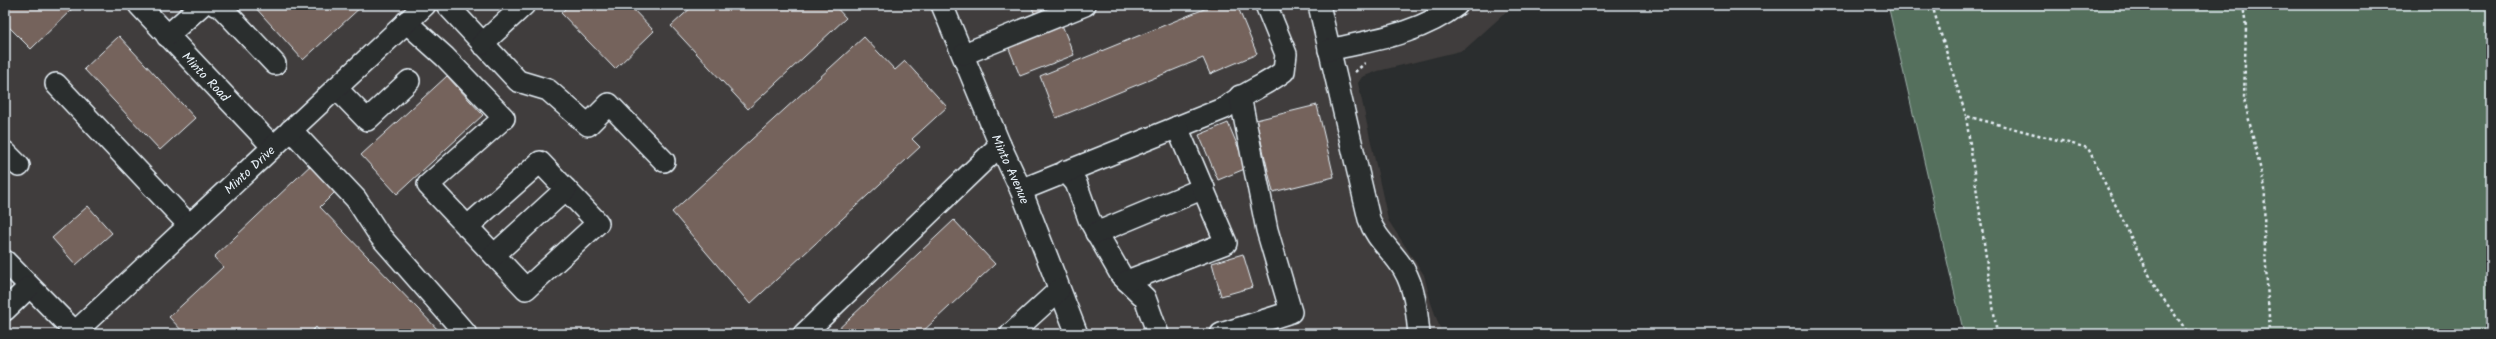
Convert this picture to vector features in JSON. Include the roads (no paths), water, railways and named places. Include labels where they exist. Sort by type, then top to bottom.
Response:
[{"type":"street","name":"Minto Road","points":[[139,5],[273,147]]},
{"type":"street","points":[[167,36],[202,5]]},
{"type":"street","points":[[216,5],[219,6],[275,64]]},
{"type":"street","name":"Minto Drive","points":[[74,333],[424,5]]},
{"type":"street","points":[[448,5],[482,44],[518,81],[548,90],[588,125],[609,104],[664,161]]},
{"type":"street","points":[[482,44],[524,5]]},
{"type":"street","name":"Minto Avenue","points":[[942,5],[964,54],[1000,145],[1021,190],[1077,334]]},
{"type":"street","points":[[964,54],[1085,5]]},
{"type":"street","points":[[1021,190],[1225,108],[1240,96],[1271,81],[1284,71],[1286,54],[1266,5]]},
{"type":"street","points":[[1319,5],[1372,230],[1405,271],[1413,295],[1419,334]]},
{"type":"street","points":[[1329,50],[1389,37],[1424,25],[1457,5]]},
{"type":"street","points":[[406,22],[445,57],[504,118],[428,184],[467,226],[494,255],[526,289],[598,223],[540,162],[467,226]]},
{"type":"street","points":[[336,88],[367,120],[409,81]]},
{"type":"street","points":[[56,84],[189,226]]},
{"type":"street","points":[[1221,334],[1291,312],[1267,230],[1240,96]]},
{"type":"street","points":[[1128,281],[1226,243],[1177,127]]},
{"type":"street","points":[[292,130],[356,200],[380,236],[466,334]]},
{"type":"street","points":[[804,334],[1000,145]]},
{"type":"street","points":[[1066,171],[1076,183],[1096,233],[1121,275],[1145,298],[1158,334]]},
{"type":"street","points":[[1096,233],[1204,188]]},
{"type":"street","points":[[494,255],[566,189]]},
{"type":"street","points":[[5,261],[74,333]]},
{"type":"street","points":[[5,310],[29,287]]},
{"type":"street","points":[[1011,334],[1059,290]]}]
